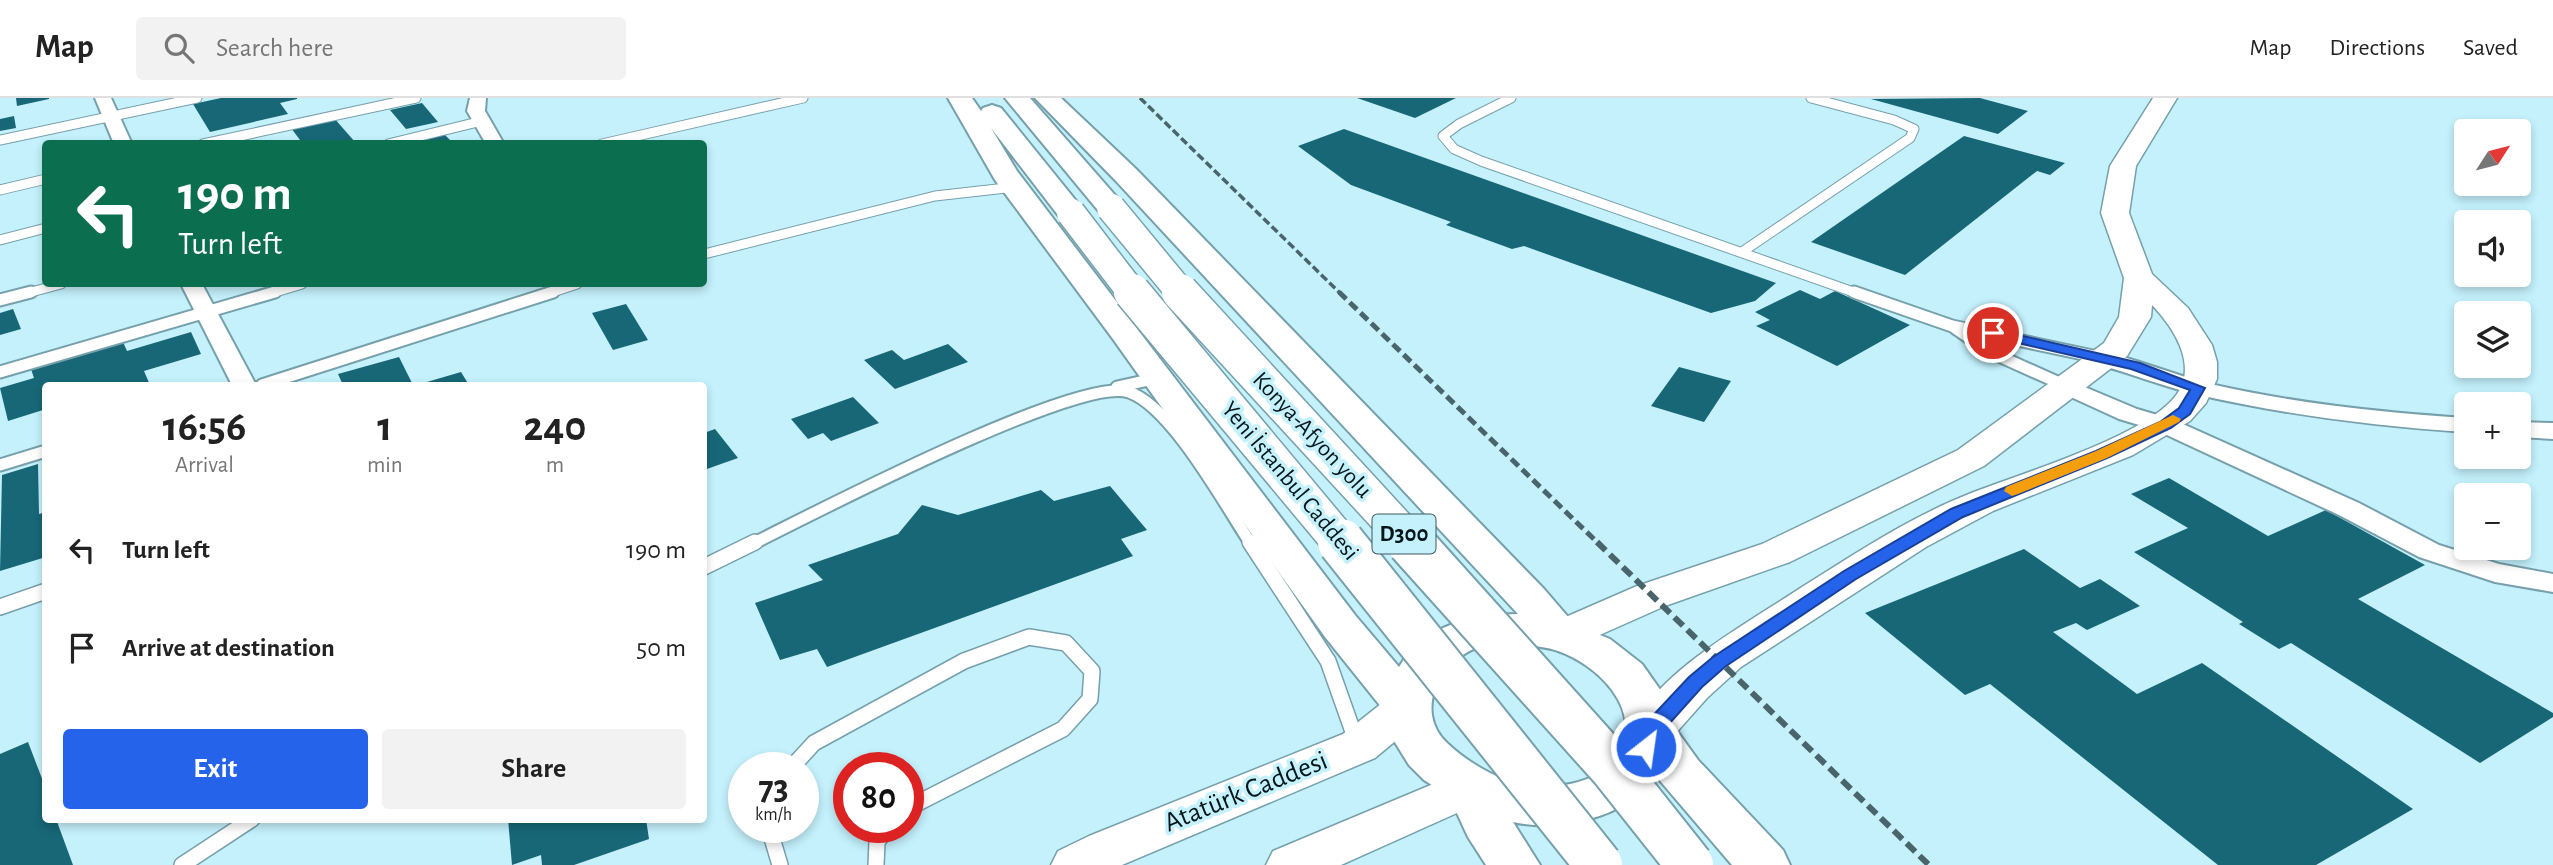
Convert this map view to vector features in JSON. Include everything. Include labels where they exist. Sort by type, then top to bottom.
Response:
[{"type":"highway","points":[[960,98],[1005,174],[1340,626],[1408,707],[1416,737],[1437,764],[1469,787],[1518,803],[1568,804],[1612,790],[1641,764],[1651,731]]},
{"type":"highway","name":"Yeni İstanbul Caddesi","points":[[980,98],[1149,314],[1370,577],[1599,865]]},
{"type":"highway","name":"Konya-Afyon yolu","points":[[1017,98],[1201,317],[1360,486],[1604,758],[1690,865]]},
{"type":"highway","points":[[1047,98],[1126,175],[1560,636]]},
{"type":"highway","points":[[1408,707],[1415,675],[1438,650],[1473,634],[1516,629],[1560,636],[1595,651],[1625,673],[1644,701],[1651,731],[1681,773],[1764,865]]},
{"type":"highway","points":[[1469,787],[1486,823],[1514,865]]},
{"type":"street","points":[[103,98],[122,140]]},
{"type":"street","points":[[478,98],[476,111],[493,140]]},
{"type":"street","points":[[1560,636],[1651,596],[1776,553],[1971,458],[2116,349],[2135,317],[2139,278],[2115,213],[2123,166],[2150,127],[2165,98]]},
{"type":"street","points":[[1651,731],[1696,682],[1719,662],[1850,575],[1957,513],[2102,454],[2165,425],[2185,410],[2198,388],[2201,368],[2198,349],[2168,302],[2139,278]]},
{"type":"street","points":[[193,287],[242,382]]},
{"type":"street","points":[[2104,359],[2135,366],[2198,388],[2308,410],[2376,419],[2454,424]]},
{"type":"street","points":[[2068,387],[2128,414],[2165,425],[2349,509],[2429,551],[2495,573],[2553,583]]},
{"type":"street","points":[[2531,430],[2553,431]]},
{"type":"street","name":"Atatürk Caddesi","points":[[1076,865],[1106,850],[1359,746],[1408,707]]},
{"type":"street","points":[[1291,865],[1469,787]]},
{"type":"lane","points":[[0,140],[197,98]]},
{"type":"lane","points":[[222,140],[416,98]]},
{"type":"lane","points":[[619,140],[803,98]]},
{"type":"lane","points":[[1511,98],[1459,124],[1443,136],[1454,149],[1481,161],[1952,326],[2024,339],[2104,359]]},
{"type":"lane","points":[[1742,252],[1910,138],[1914,129],[1894,120],[1811,98]]},
{"type":"lane","points":[[404,140],[482,121]]},
{"type":"lane","points":[[0,190],[42,180]]},
{"type":"lane","points":[[707,253],[935,196],[1015,187]]},
{"type":"lane","points":[[0,240],[42,229]]},
{"type":"lane","points":[[0,300],[50,287]]},
{"type":"lane","points":[[0,372],[292,287]]},
{"type":"lane","points":[[271,382],[567,287]]},
{"type":"lane","points":[[1952,326],[1990,352],[2068,387]]},
{"type":"lane","points":[[707,565],[939,453],[1047,408],[1110,388],[1158,378]]},
{"type":"lane","points":[[1110,388],[1130,392],[1163,414],[1205,473],[1328,661],[1359,746]]},
{"type":"lane","points":[[0,465],[42,452]]},
{"type":"lane","points":[[0,607],[42,592]]},
{"type":"lane","points":[[806,752],[814,743],[964,661],[1028,637],[1066,643],[1091,671],[1090,699],[1063,729],[924,800]]},
{"type":"lane","points":[[182,865],[246,823]]},
{"type":"lane","points":[[773,843],[780,865]]},
{"type":"lane","points":[[876,865],[877,843]]},
{"type":"building","points":[[16,98],[49,98],[49,99],[17,106]]},
{"type":"building","points":[[221,98],[297,99],[280,103],[288,114],[210,132],[193,104]]},
{"type":"building","points":[[1357,98],[1456,98],[1415,118]]},
{"type":"building","points":[[1980,98],[2028,111],[1998,134],[1871,99]]},
{"type":"building","points":[[422,103],[438,122],[406,129],[390,110]]},
{"type":"building","points":[[14,116],[16,128],[0,131],[0,119]]},
{"type":"building","points":[[334,118],[353,140],[300,140],[291,128]]},
{"type":"building","points":[[1344,129],[1776,283],[1755,301],[1711,313],[1524,246],[1512,249],[1446,225],[1451,222],[1351,185],[1298,146]]},
{"type":"building","points":[[444,134],[450,140],[419,140]]},
{"type":"building","points":[[1964,136],[2065,163],[2050,175],[2037,171],[1905,275],[1811,242]]},
{"type":"building","points":[[1800,290],[1820,299],[1835,291],[1910,325],[1837,366],[1756,326],[1770,320],[1755,312]]},
{"type":"building","points":[[626,304],[648,340],[613,350],[592,313]]},
{"type":"building","points":[[13,309],[21,329],[0,335],[0,313]]},
{"type":"building","points":[[191,332],[201,354],[144,371],[149,382],[42,382],[42,410],[8,421],[0,388],[34,378],[31,369],[123,342],[127,351]]},
{"type":"building","points":[[948,344],[968,362],[895,389],[864,360],[892,350],[904,360]]},
{"type":"building","points":[[399,357],[412,382],[342,382],[338,374]]},
{"type":"building","points":[[1679,367],[1731,381],[1704,422],[1651,406]]},
{"type":"building","points":[[461,372],[467,382],[427,382]]},
{"type":"building","points":[[853,397],[879,423],[831,441],[823,433],[808,439],[791,419]]},
{"type":"building","points":[[715,429],[738,458],[707,469],[707,432]]},
{"type":"building","points":[[38,464],[42,558],[0,571],[2,475]]},
{"type":"building","points":[[2169,478],[2268,536],[2326,510],[2425,565],[2358,599],[2553,713],[2553,717],[2480,763],[2291,643],[2279,649],[2239,624],[2243,622],[2134,552],[2188,528],[2131,494]]},
{"type":"building","points":[[1110,486],[1147,530],[1121,539],[1133,556],[827,667],[817,649],[780,660],[755,603],[823,580],[808,565],[898,534],[922,505],[958,515],[1041,490],[1054,501]]},
{"type":"building","points":[[2024,549],[2080,588],[2100,579],[2140,606],[2087,630],[2076,623],[2053,632],[2137,694],[2202,663],[2413,809],[2316,865],[2218,865],[1990,684],[1965,695],[1865,613]]},
{"type":"building","points":[[28,742],[42,779],[42,823],[57,823],[73,865],[0,865],[0,754]]},
{"type":"building","points":[[508,823],[647,823],[649,839],[574,865],[542,865],[541,855],[512,865]]},
{"type":"railway","points":[[1140,98],[1341,294]]},
{"type":"railway","points":[[1339,292],[1599,544]]},
{"type":"railway","points":[[1597,542],[1929,865]]},
{"type":"slow traffic","points":[[2012,491],[2102,454],[2173,419]]},
{"type":"route","points":[[1646,747],[1651,731],[1696,682],[1719,662],[1850,575],[1957,513],[2102,454],[2165,425],[2185,410],[2198,388],[2135,366],[1993,333]]}]
